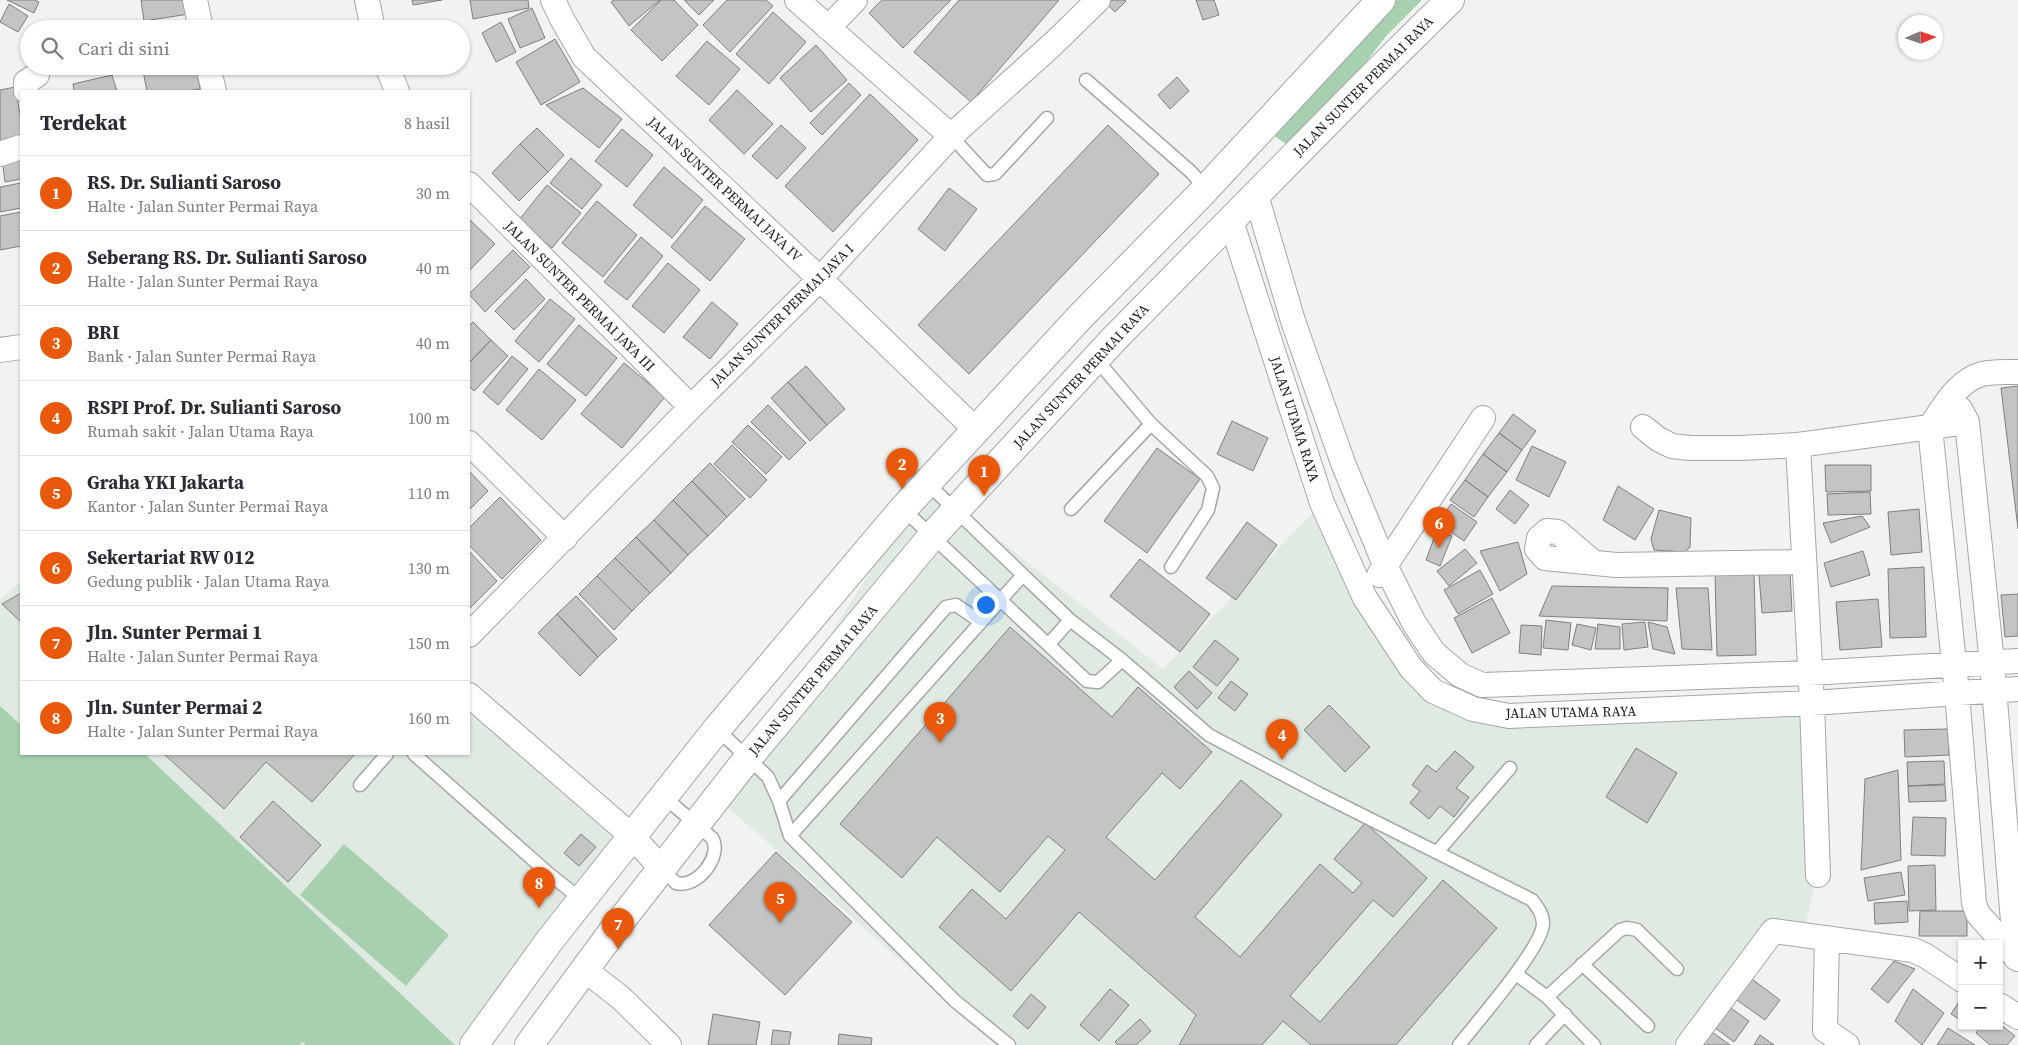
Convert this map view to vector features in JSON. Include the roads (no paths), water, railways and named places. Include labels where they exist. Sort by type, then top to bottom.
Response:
[{"type":"street","points":[[196,0],[199,20]]},
{"type":"street","points":[[367,0],[371,20]]},
{"type":"street","name":"JALAN SUNTER PERMAI JAYA IV","points":[[553,0],[584,57],[820,279],[976,430]]},
{"type":"street","points":[[797,0],[951,136]]},
{"type":"street","points":[[828,28],[855,0]]},
{"type":"street","name":"JALAN SUNTER PERMAI JAYA I","points":[[470,633],[565,538],[691,407],[820,279],[951,136],[1053,44],[1098,0]]},
{"type":"street","points":[[474,1045],[550,940],[633,837],[663,796],[903,508],[1080,317],[1206,189],[1381,0]]},
{"type":"street","name":"JALAN SUNTER PERMAI RAYA","points":[[529,1045],[662,868],[748,758],[933,535],[1096,358],[1450,0]]},
{"type":"street","points":[[210,75],[214,90]]},
{"type":"street","points":[[391,75],[397,90]]},
{"type":"street","points":[[0,154],[20,147]]},
{"type":"street","name":"JALAN SUNTER PERMAI JAYA III","points":[[470,185],[691,407]]},
{"type":"street","name":"JALAN UTAMA RAYA","points":[[1256,195],[1293,321],[1343,463],[1385,565],[1414,624],[1434,653],[1460,674],[1482,685],[1810,673],[2018,661]]},
{"type":"street","name":"JALAN UTAMA RAYA","points":[[1231,221],[1322,503],[1364,598],[1411,668],[1433,690],[1473,709],[1509,716],[1812,702],[2018,689]]},
{"type":"street","points":[[0,350],[20,347]]},
{"type":"street","points":[[2017,958],[1978,914],[1974,903],[1958,693],[1930,427],[1953,394],[1972,378],[1984,374],[2018,372]]},
{"type":"street","points":[[1953,394],[1967,422],[1992,663],[1993,690],[2013,861],[2017,958]]},
{"type":"street","points":[[1364,598],[1483,418]]},
{"type":"street","points":[[1643,427],[1672,446],[1741,448],[1798,445],[1967,422]]},
{"type":"street","points":[[470,444],[565,538]]},
{"type":"street","points":[[1798,445],[1812,702],[1818,875]]},
{"type":"street","points":[[1594,563],[1616,565],[1803,562]]},
{"type":"street","points":[[470,696],[633,837],[662,868]]},
{"type":"street","points":[[1688,1045],[1773,931],[1913,950],[1926,956],[1958,977]]},
{"type":"street","points":[[1827,938],[1820,1037],[1847,1045]]},
{"type":"street","points":[[585,970],[621,998],[669,1045]]},
{"type":"street","points":[[2003,1008],[2018,1017]]},
{"type":"lane","points":[[1086,80],[1191,172],[1206,189]]},
{"type":"lane","points":[[951,136],[987,175],[995,174],[1047,118]]},
{"type":"lane","points":[[1096,358],[1151,424],[1207,476],[1213,488],[1208,510],[1171,566]]},
{"type":"lane","points":[[1071,509],[1151,424]]},
{"type":"lane","points":[[927,482],[1070,620],[1122,660],[1209,735],[1320,794],[1438,851],[1532,900],[1541,912],[1543,925],[1538,939],[1516,974],[1459,1045]]},
{"type":"lane","points":[[903,508],[1087,681],[1098,682],[1122,660]]},
{"type":"lane","points":[[790,836],[1023,575]]},
{"type":"lane","points":[[779,801],[795,780],[946,608],[956,605],[981,622]]},
{"type":"lane","points":[[1049,644],[1070,620]]},
{"type":"lane","points":[[717,729],[768,777],[779,801],[790,836],[955,1001],[1009,1045]]},
{"type":"lane","points":[[360,785],[386,755]]},
{"type":"lane","points":[[415,755],[548,873],[582,900]]},
{"type":"lane","points":[[1438,851],[1510,768]]},
{"type":"lane","points":[[663,796],[697,824]]},
{"type":"lane","points":[[1547,997],[1620,930],[1627,928],[1637,930],[1677,969]]},
{"type":"lane","points":[[1582,964],[1648,1026]]},
{"type":"lane","points":[[1516,974],[1547,997],[1594,1045]]},
{"type":"lane","points":[[1536,1045],[1565,1014]]},
{"type":"place","name":"Seberang RS. Dr. Sulianti Saroso","points":[[902,489]]},
{"type":"place","name":"RS. Dr. Sulianti Saroso","points":[[984,496]]},
{"type":"place","name":"Sekertariat RW 012","points":[[1439,548]]},
{"type":"place","name":"BRI","points":[[940,743]]},
{"type":"place","name":"RSPI Prof. Dr. Sulianti Saroso","points":[[1282,760]]},
{"type":"place","name":"Jln. Sunter Permai 2","points":[[539,908]]},
{"type":"place","name":"Graha YKI Jakarta","points":[[780,923]]},
{"type":"place","name":"Jln. Sunter Permai 1","points":[[618,949]]}]
